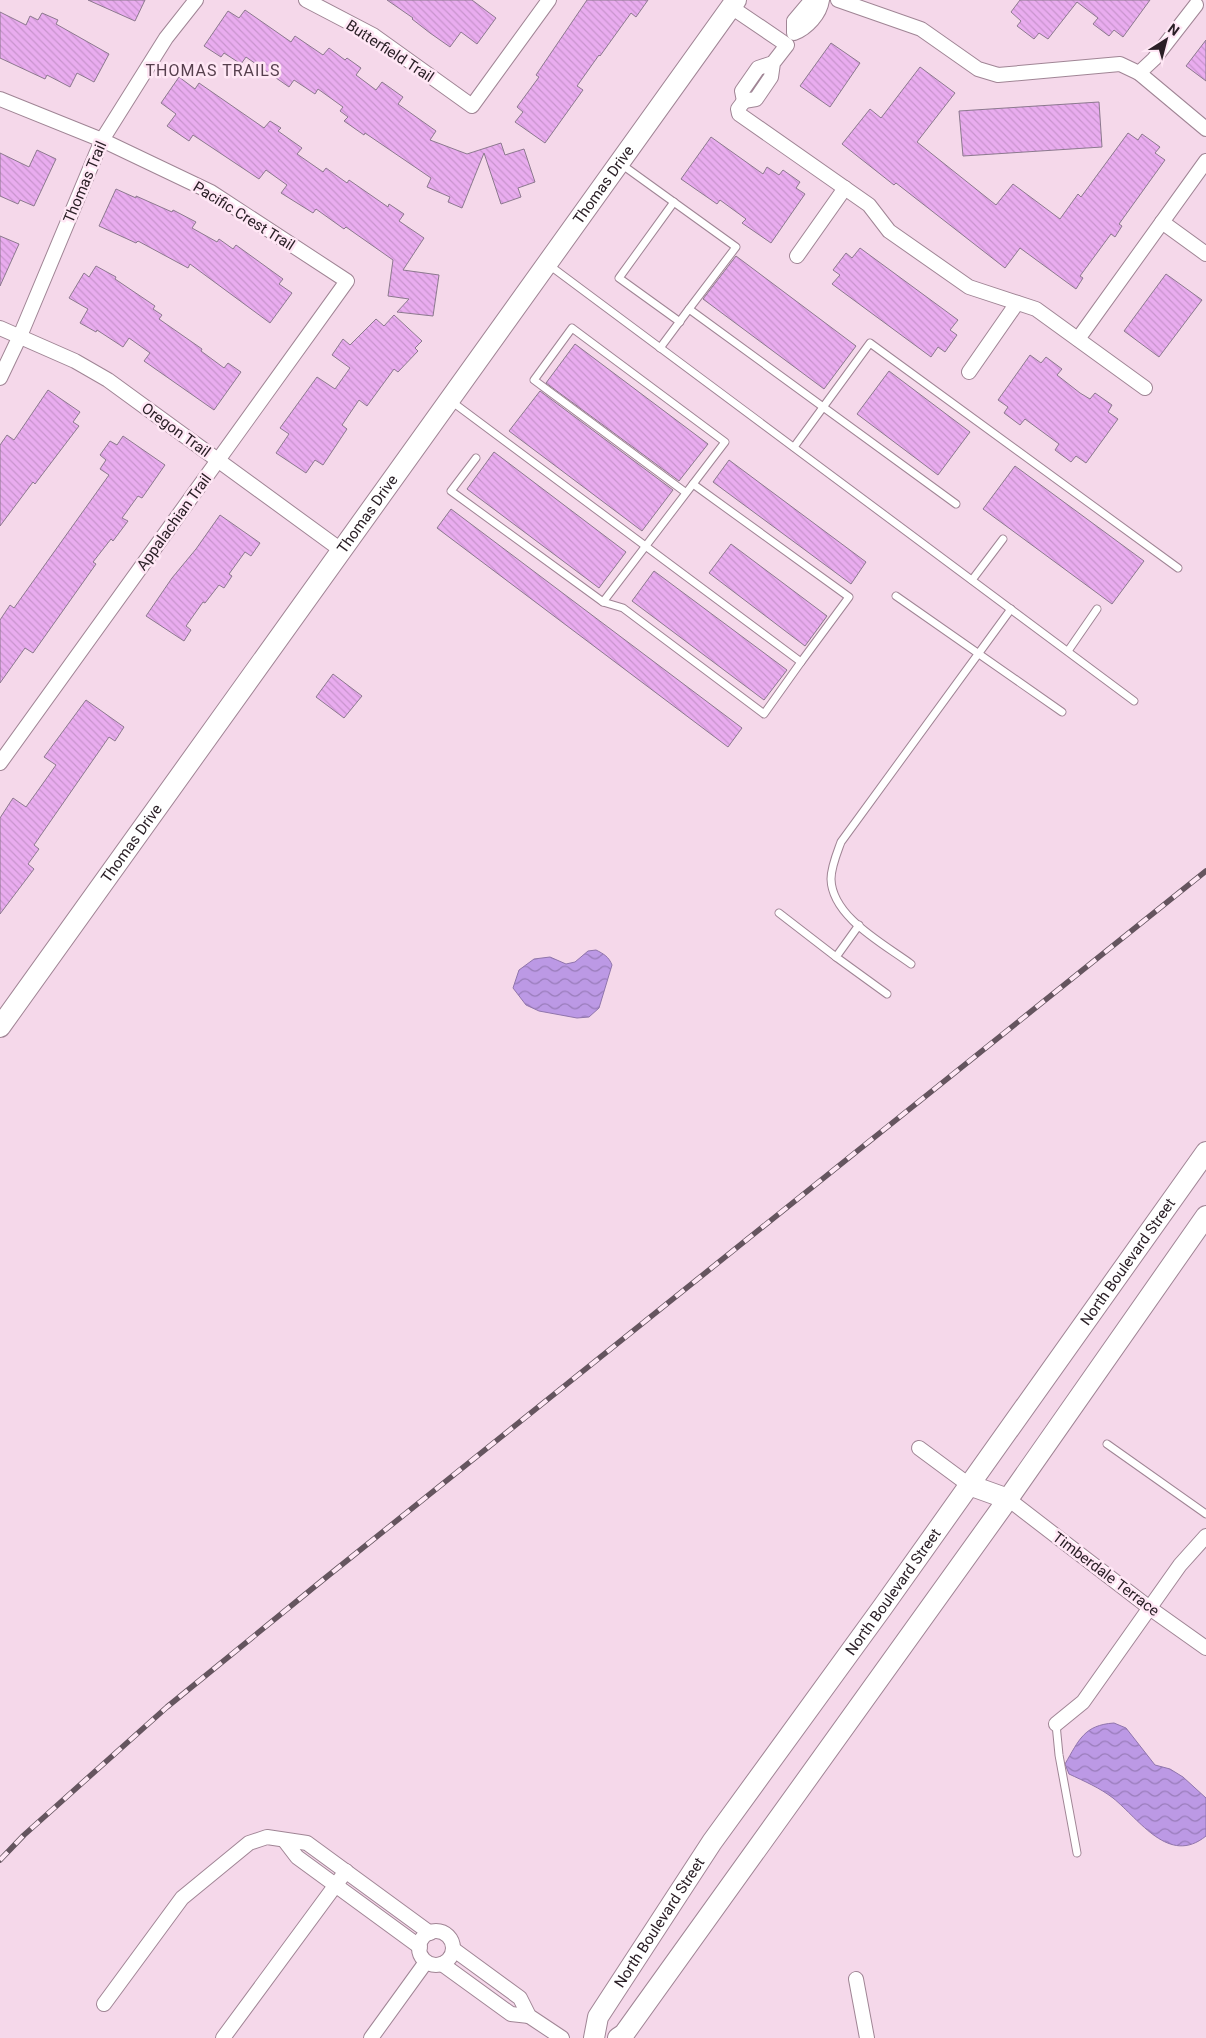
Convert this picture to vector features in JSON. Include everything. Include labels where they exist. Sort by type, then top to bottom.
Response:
[{"type":"main road","name":"Thomas Drive","points":[[0,1027],[733,3]]},
{"type":"main road","name":"North Boulevard Street","points":[[594,2038],[598,2017],[712,1842],[882,1608],[1206,1152]]},
{"type":"main road","points":[[618,2038],[624,2034],[1008,1499],[1206,1216]]},
{"type":"main road","points":[[969,1485],[1008,1499]]},
{"type":"street","name":"Thomas Trail","points":[[0,378],[20,336],[102,140],[157,52],[196,0]]},
{"type":"street","name":"Butterfield Trail","points":[[306,0],[373,36],[472,106],[549,0]]},
{"type":"street","points":[[790,39],[794,21],[810,2],[814,0]]},
{"type":"street","points":[[822,0],[821,7],[805,29],[790,39],[773,63],[758,68],[742,91],[744,101],[738,109],[739,114],[869,205],[889,231],[969,287],[1036,309],[1145,388]]},
{"type":"street","points":[[838,0],[921,29],[978,69],[998,75],[1120,64],[1139,73],[1206,129]]},
{"type":"street","points":[[733,3],[790,39]]},
{"type":"street","points":[[1139,73],[1154,59],[1196,5]]},
{"type":"street","name":"Pacific Crest Trail","points":[[0,99],[102,140],[212,192],[347,281]]},
{"type":"street","points":[[1078,340],[1206,161]]},
{"type":"street","points":[[797,256],[845,188]]},
{"type":"street","points":[[1162,222],[1206,254]]},
{"type":"street","name":"Appalachian Trail","points":[[0,763],[347,281]]},
{"type":"street","points":[[969,372],[1017,303]]},
{"type":"street","name":"Oregon Trail","points":[[0,328],[75,361],[108,380],[341,550]]},
{"type":"street","points":[[919,1448],[969,1485]]},
{"type":"street","name":"Timberdale Terrace","points":[[1008,1499],[1151,1609],[1206,1648]]},
{"type":"street","points":[[1056,1724],[1083,1702],[1151,1609],[1180,1565],[1206,1536]]},
{"type":"street","points":[[104,2004],[182,1898],[249,1843],[267,1838],[307,1843],[430,1933]]},
{"type":"street","points":[[284,1840],[297,1857],[420,1947]]},
{"type":"street","points":[[223,2038],[346,1871]]},
{"type":"street","points":[[440,1932],[446,1934],[451,1939],[453,1949],[450,1958],[442,1964],[432,1965],[422,1957],[420,1947],[422,1938],[430,1933],[440,1932]]},
{"type":"street","points":[[453,1949],[520,1998],[529,2016]]},
{"type":"street","points":[[371,2038],[426,1962]]},
{"type":"street","points":[[442,1964],[511,2014],[529,2016],[562,2038]]},
{"type":"street","points":[[856,1979],[867,2038]]},
{"type":"lane","points":[[619,162],[736,247],[660,348]]},
{"type":"lane","points":[[674,202],[619,278],[680,322]]},
{"type":"lane","points":[[547,263],[1134,702]]},
{"type":"lane","points":[[689,309],[956,504]]},
{"type":"lane","points":[[603,602],[725,442],[572,328],[534,380],[685,492]]},
{"type":"lane","points":[[794,447],[870,343],[1178,568]]},
{"type":"lane","points":[[449,400],[801,662]]},
{"type":"lane","points":[[476,458],[450,491],[603,602],[623,608],[764,714],[849,597],[693,484]]},
{"type":"lane","points":[[972,580],[1003,539]]},
{"type":"lane","points":[[896,596],[1062,712]]},
{"type":"lane","points":[[911,964],[848,918],[837,903],[832,889],[831,877],[842,842],[1011,609]]},
{"type":"lane","points":[[1068,651],[1097,609]]},
{"type":"lane","points":[[779,913],[887,994]]},
{"type":"lane","points":[[836,957],[859,925]]},
{"type":"lane","points":[[1107,1444],[1206,1514]]},
{"type":"lane","points":[[1056,1724],[1059,1755],[1077,1853]]},
{"type":"water","points":[[596,950],[606,956],[612,965],[599,1008],[589,1017],[577,1018],[539,1011],[526,1005],[513,988],[519,970],[534,959],[550,957],[566,964],[575,962],[588,951]]},
{"type":"water","points":[[1114,1723],[1126,1728],[1155,1765],[1170,1769],[1183,1777],[1206,1798],[1206,1836],[1192,1844],[1180,1846],[1167,1843],[1145,1828],[1108,1794],[1069,1774],[1065,1764],[1084,1735],[1096,1727]]},
{"type":"building","points":[[88,0],[145,0],[135,21]]},
{"type":"building","points":[[387,0],[472,0],[496,18],[477,44],[461,32],[450,47]]},
{"type":"building","points":[[587,0],[648,0],[636,17],[631,13],[599,55],[577,86],[583,90],[545,143],[515,122],[523,112],[517,107],[539,77],[536,75]]},
{"type":"building","points":[[1020,0],[1150,0],[1123,37],[1114,30],[1109,36],[1093,24],[1098,18],[1077,2],[1048,39],[1039,33],[1034,39],[1017,26],[1021,21],[1011,12]]},
{"type":"building","points":[[245,10],[291,42],[295,36],[323,55],[329,48],[345,60],[347,58],[361,68],[356,75],[376,90],[382,82],[403,97],[398,104],[436,131],[430,140],[467,154],[501,143],[505,155],[524,149],[535,182],[518,188],[521,197],[501,204],[484,153],[462,208],[448,202],[450,197],[427,187],[431,178],[344,121],[348,117],[340,111],[343,107],[318,89],[315,94],[294,80],[289,87],[246,57],[241,64],[224,53],[221,57],[204,46],[228,11],[239,18]]},
{"type":"building","points":[[0,12],[26,25],[30,16],[38,20],[42,13],[58,20],[56,24],[109,54],[94,82],[77,73],[70,87],[47,75],[45,79],[0,58]]},
{"type":"building","points":[[1206,40],[1206,81],[1186,66]]},
{"type":"building","points":[[831,43],[860,63],[830,107],[800,86]]},
{"type":"building","points":[[920,67],[955,93],[917,142],[996,205],[1013,184],[1060,219],[1078,194],[1081,197],[1128,133],[1138,140],[1142,134],[1160,147],[1155,153],[1165,160],[1119,224],[1122,226],[1115,237],[1111,234],[1080,276],[1083,278],[1076,289],[1020,248],[1005,268],[896,183],[894,185],[842,144],[870,109],[881,118]]},
{"type":"building","points":[[179,77],[195,89],[199,83],[264,128],[270,121],[281,128],[278,131],[302,148],[297,154],[323,172],[326,168],[347,183],[349,180],[388,207],[389,204],[404,214],[399,221],[424,238],[403,270],[439,275],[433,316],[397,312],[409,299],[388,296],[393,260],[346,227],[344,229],[316,209],[313,213],[281,193],[287,185],[266,170],[259,179],[193,135],[189,141],[167,126],[176,114],[161,103]]},
{"type":"building","points":[[1099,102],[1102,147],[963,156],[959,111]]},
{"type":"building","points":[[711,137],[763,174],[767,167],[779,175],[783,170],[800,182],[796,188],[805,194],[771,243],[742,223],[746,219],[720,200],[717,204],[681,179]]},
{"type":"building","points":[[37,150],[56,159],[34,206],[20,200],[18,204],[0,196],[0,153],[29,167]]},
{"type":"building","points":[[116,189],[172,212],[173,210],[196,222],[192,228],[217,242],[219,239],[233,249],[236,245],[283,279],[279,284],[292,293],[270,323],[190,264],[188,268],[138,241],[136,243],[99,226]]},
{"type":"building","points":[[0,236],[19,244],[0,286]]},
{"type":"building","points":[[860,248],[958,320],[950,330],[957,335],[945,352],[938,347],[931,357],[832,284],[840,275],[833,270],[846,253],[852,258]]},
{"type":"building","points":[[736,256],[856,346],[824,389],[703,299]]},
{"type":"building","points":[[96,266],[116,277],[115,279],[155,306],[153,309],[162,315],[159,319],[202,349],[201,351],[224,368],[228,363],[241,372],[214,410],[144,361],[150,353],[129,338],[123,347],[97,330],[96,332],[80,323],[88,309],[69,298],[84,273],[89,277]]},
{"type":"building","points":[[1166,274],[1202,300],[1159,357],[1124,331]]},
{"type":"building","points":[[394,315],[422,341],[415,348],[418,351],[398,372],[394,369],[367,406],[359,400],[342,425],[347,429],[323,465],[315,460],[306,473],[276,453],[289,434],[280,428],[317,377],[335,389],[350,368],[332,355],[343,339],[350,345],[376,319],[384,326]]},
{"type":"building","points":[[575,344],[708,444],[679,481],[546,383]]},
{"type":"building","points":[[1030,355],[1041,363],[1046,357],[1062,369],[1057,375],[1080,393],[1090,399],[1095,393],[1112,405],[1108,412],[1118,419],[1086,463],[1076,456],[1071,462],[1055,450],[1059,444],[1025,419],[1020,425],[1004,413],[1008,407],[998,400]]},
{"type":"building","points":[[889,371],[970,432],[938,475],[857,414]]},
{"type":"building","points":[[48,390],[80,412],[73,422],[79,426],[0,526],[0,445],[7,435],[14,440]]},
{"type":"building","points":[[540,391],[673,490],[642,531],[509,431]]},
{"type":"building","points":[[123,436],[165,465],[142,498],[138,496],[122,518],[128,521],[113,541],[111,539],[93,562],[96,564],[33,653],[25,648],[0,683],[0,620],[10,605],[14,608],[109,475],[100,469],[106,460],[100,455],[110,441],[117,445]]},
{"type":"building","points":[[494,452],[626,552],[599,588],[467,489]]},
{"type":"building","points":[[729,460],[866,562],[851,584],[713,482]]},
{"type":"building","points":[[1015,466],[1144,561],[1112,604],[983,509]]},
{"type":"building","points":[[451,509],[742,728],[728,747],[437,528]]},
{"type":"building","points":[[220,515],[260,543],[251,556],[245,552],[229,574],[232,576],[224,588],[219,585],[205,603],[203,602],[186,626],[191,630],[184,641],[146,616]]},
{"type":"building","points":[[731,544],[827,616],[805,646],[709,573]]},
{"type":"building","points":[[654,571],[787,670],[764,700],[632,601]]},
{"type":"building","points":[[333,674],[362,696],[344,718],[316,697]]},
{"type":"building","points":[[86,700],[124,727],[115,741],[109,737],[34,845],[39,849],[28,864],[34,869],[0,914],[0,818],[13,798],[26,807],[56,765],[44,757]]},
{"type":"railway","points":[[0,1860],[24,1835],[167,1707],[1206,871]]},
{"type":"district","name":"THOMAS TRAILS","points":[[213,70]]}]
